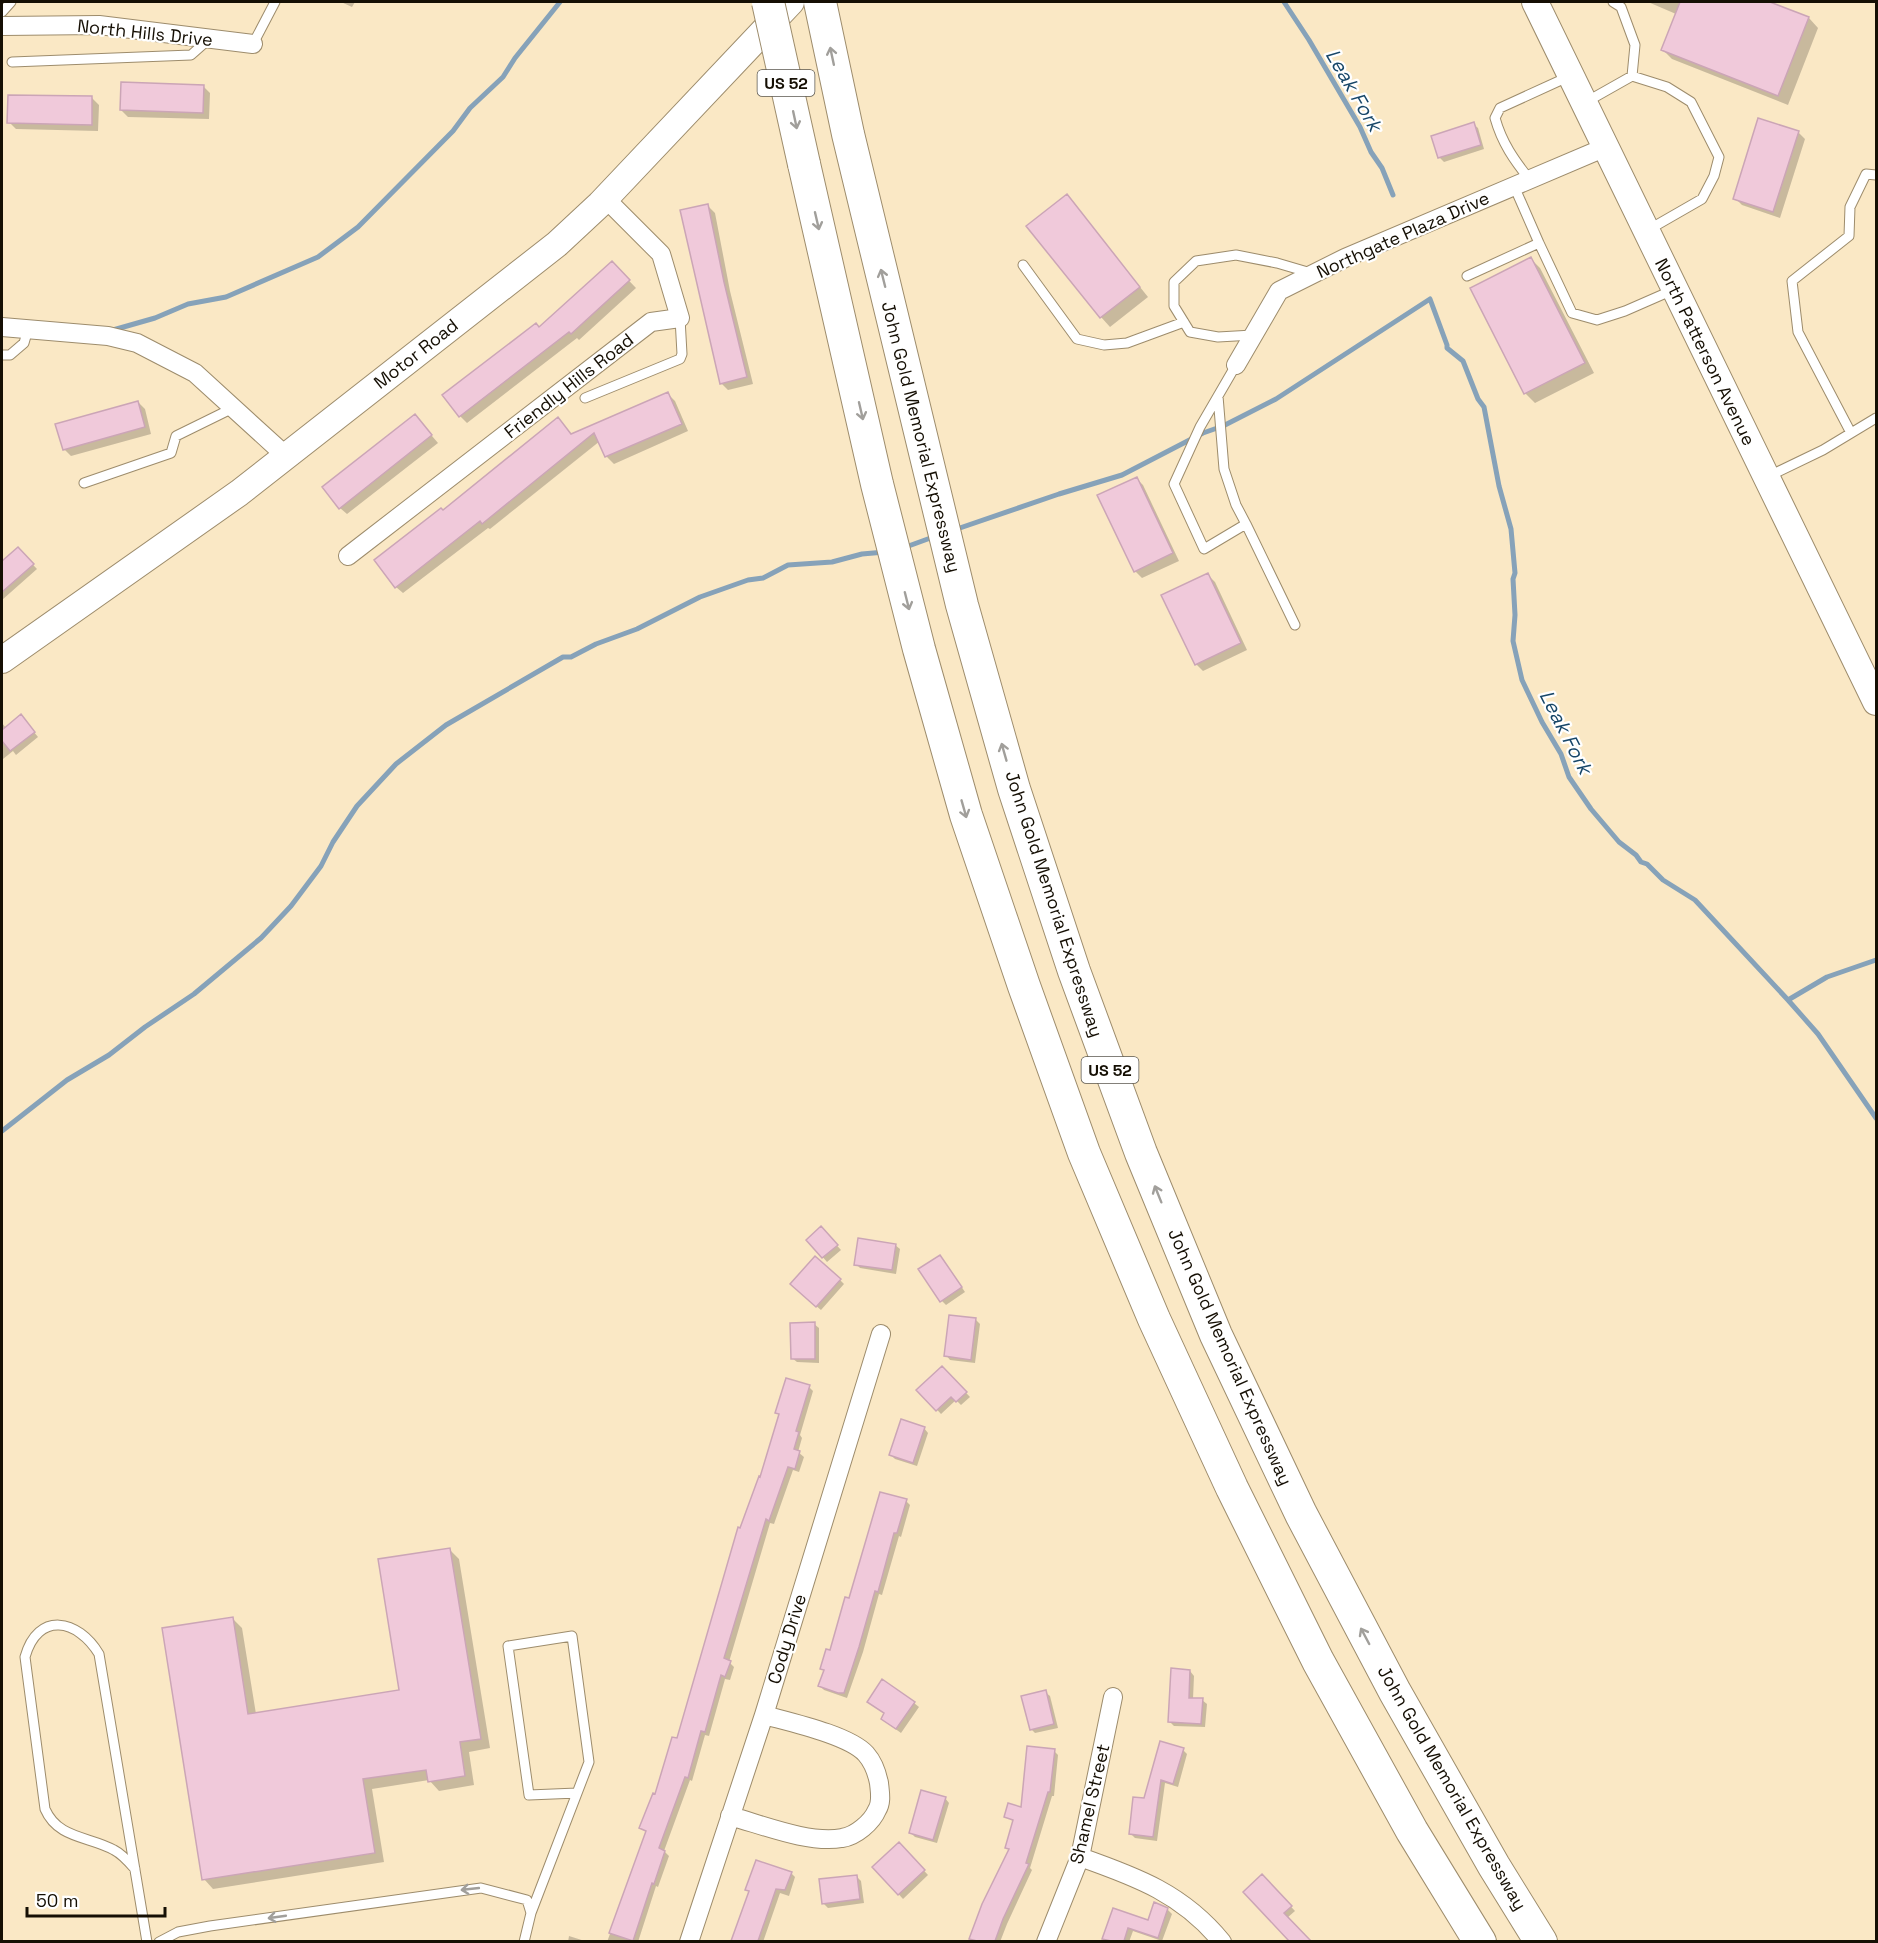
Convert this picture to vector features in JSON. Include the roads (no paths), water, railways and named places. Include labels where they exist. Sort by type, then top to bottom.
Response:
[{"type":"highway","name":"US 52","points":[[768,2],[877,484],[938,715],[966,815],[1084,1153],[1154,1319],[1287,1600],[1323,1671],[1412,1831],[1480,1941]]},
{"type":"highway","name":"John Gold Memorial Expressway","points":[[820,2],[848,134],[962,605],[1014,789],[1074,971],[1141,1153],[1216,1335],[1301,1514],[1395,1692],[1494,1866],[1541,1941]]},
{"type":"street","name":"Motor Road","points":[[2,660],[239,493],[557,244],[605,198],[791,2]]},
{"type":"street","name":"North Patterson Avenue","points":[[1535,2],[1876,698]]},
{"type":"street","name":"North Hills Drive","points":[[2,26],[99,25],[253,44]]},
{"type":"street","name":"Northgate Plaza Drive","points":[[1236,365],[1279,291],[1313,274],[1606,147]]},
{"type":"street","points":[[605,198],[661,254],[680,318]]},
{"type":"street","name":"Friendly Hills Road","points":[[348,556],[651,322],[680,318]]},
{"type":"street","points":[[2,327],[108,336],[137,343],[195,373],[286,456]]},
{"type":"street","name":"Cody Drive","points":[[689,1941],[764,1715],[880,1334]]},
{"type":"street","name":"Shamel Street","points":[[1046,1941],[1080,1857],[1113,1697]]},
{"type":"street","points":[[730,1816],[803,1836],[823,1839],[843,1838],[859,1830],[878,1810],[880,1796],[878,1778],[865,1754],[853,1745],[830,1735],[764,1715]]},
{"type":"street","points":[[1080,1857],[1128,1874],[1166,1892],[1187,1906],[1222,1941]]},
{"type":"lane","points":[[2,12],[11,2]]},
{"type":"lane","points":[[253,44],[275,2]]},
{"type":"lane","points":[[1612,2],[1621,7],[1635,45],[1632,76]]},
{"type":"lane","points":[[12,62],[191,55],[210,39]]},
{"type":"lane","points":[[1571,75],[1500,108],[1495,118],[1500,136],[1522,183],[1539,243],[1572,313],[1597,320],[1625,311],[1675,289]]},
{"type":"lane","points":[[1584,103],[1632,76],[1666,87],[1691,102],[1719,158],[1714,176],[1702,199],[1646,231]]},
{"type":"lane","points":[[1851,433],[1798,332],[1792,281],[1849,236],[1850,207],[1866,174],[1876,175]]},
{"type":"lane","points":[[1467,276],[1539,243]]},
{"type":"lane","points":[[1253,335],[1218,337],[1190,332],[1174,306],[1174,282],[1196,261],[1236,255],[1277,263],[1313,274]]},
{"type":"lane","points":[[1023,265],[1077,339],[1104,345],[1127,344],[1184,322]]},
{"type":"lane","points":[[585,398],[680,359],[682,354],[680,318]]},
{"type":"lane","points":[[2,355],[10,355],[24,342],[28,329]]},
{"type":"lane","points":[[1236,365],[1200,427],[1174,484],[1204,549],[1246,524]]},
{"type":"lane","points":[[1218,396],[1224,469],[1236,505],[1295,625]]},
{"type":"lane","points":[[84,483],[171,453],[176,436],[233,408]]},
{"type":"lane","points":[[1767,477],[1823,450],[1876,418]]},
{"type":"lane","points":[[135,1869],[113,1849],[68,1833],[50,1819],[45,1809],[25,1657],[32,1642],[44,1629],[52,1626],[65,1624],[76,1628],[93,1643],[99,1654],[135,1869],[147,1941]]},
{"type":"lane","points":[[524,1941],[531,1913],[589,1762],[572,1636],[508,1646],[529,1795],[577,1793]]},
{"type":"lane","points":[[159,1941],[178,1932],[481,1888],[527,1900],[531,1913]]},
{"type":"waterway","points":[[113,330],[155,318],[188,304],[226,297],[318,257],[358,227],[453,131],[470,108],[503,77],[515,58],[560,2]]},
{"type":"waterway","name":"Leak Fork","points":[[1284,2],[1360,127],[1371,152],[1382,168],[1393,195]]},
{"type":"waterway","name":"Leak Fork","points":[[954,530],[1122,475],[1203,433],[1223,426],[1276,399],[1430,299],[1447,348],[1463,361],[1478,399],[1484,407],[1499,486],[1511,529],[1515,573],[1513,579],[1515,615],[1513,641],[1522,680],[1542,722],[1561,754],[1569,777],[1591,809],[1619,842],[1663,880],[1695,900],[1788,1000],[1818,1034],[1876,1118]]},
{"type":"waterway","points":[[903,548],[936,536]]},
{"type":"waterway","points":[[2,1131],[67,1080],[109,1055],[194,994],[261,938],[291,906],[321,866],[333,842],[357,806],[396,764],[446,725],[563,657],[571,657],[596,644],[637,629],[700,597],[748,580],[763,578],[788,565],[832,562],[862,554],[885,552]]},
{"type":"waterway","points":[[1788,1000],[1827,977],[1876,960]]}]
